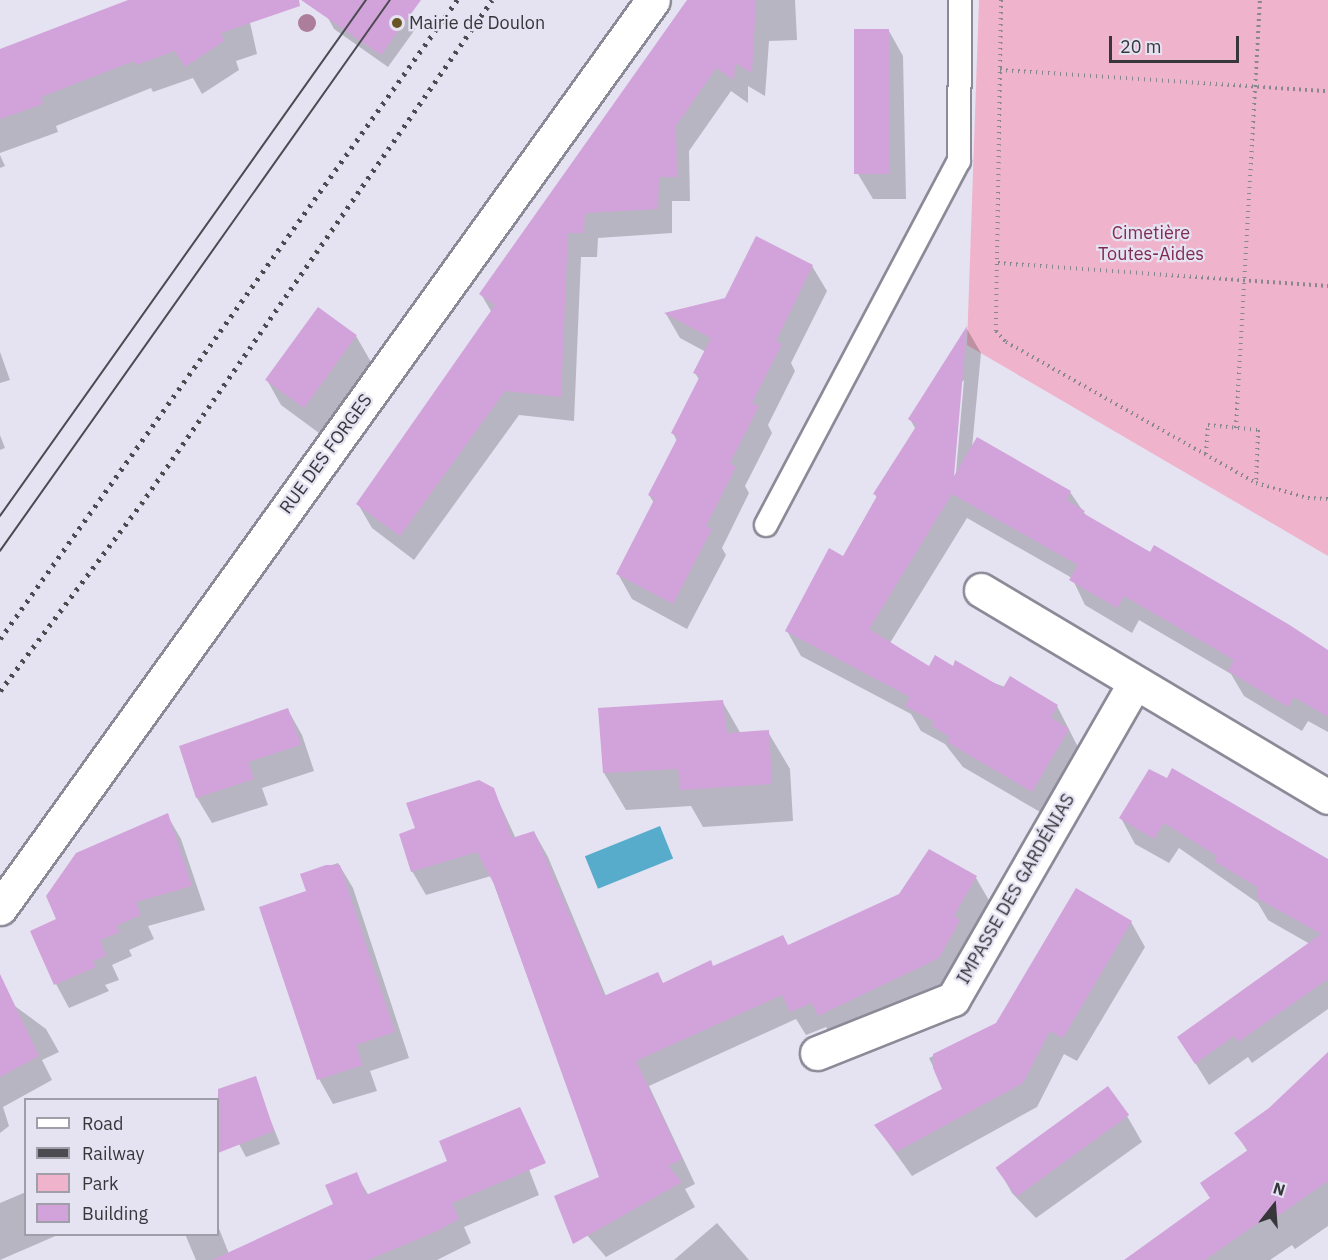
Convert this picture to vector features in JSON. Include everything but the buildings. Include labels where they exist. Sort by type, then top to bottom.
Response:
[{"type":"street","name":"RUE DES FORGES","points":[[0,908],[653,0]]},
{"type":"street","points":[[981,590],[1134,684],[1328,797]]},
{"type":"street","name":"IMPASSE DES GARDÉNIAS","points":[[817,1053],[953,999],[1134,684]]},
{"type":"lane","points":[[766,525],[959,161],[960,0]]},
{"type":"path","points":[[1001,0],[996,331],[1006,342],[1256,483],[1308,498],[1328,499]]},
{"type":"path","points":[[1236,428],[1260,0]]},
{"type":"path","points":[[1000,70],[1328,91]]},
{"type":"path","points":[[998,263],[1328,286]]},
{"type":"path","points":[[1206,454],[1208,425],[1258,430],[1256,483]]},
{"type":"green space","name":"Cimetière Toutes-Aides","points":[[979,0],[1328,0],[1328,556],[967,345]]},
{"type":"water","points":[[660,826],[673,858],[598,889],[585,856]]},
{"type":"tram line","points":[[0,516],[366,0]]},
{"type":"tram line","points":[[0,551],[390,0]]},
{"type":"railway","points":[[0,639],[457,0]]},
{"type":"railway","points":[[0,691],[141,504],[492,0]]},
{"type":"place","name":"Mairie de Doulon","points":[[397,23]]}]
